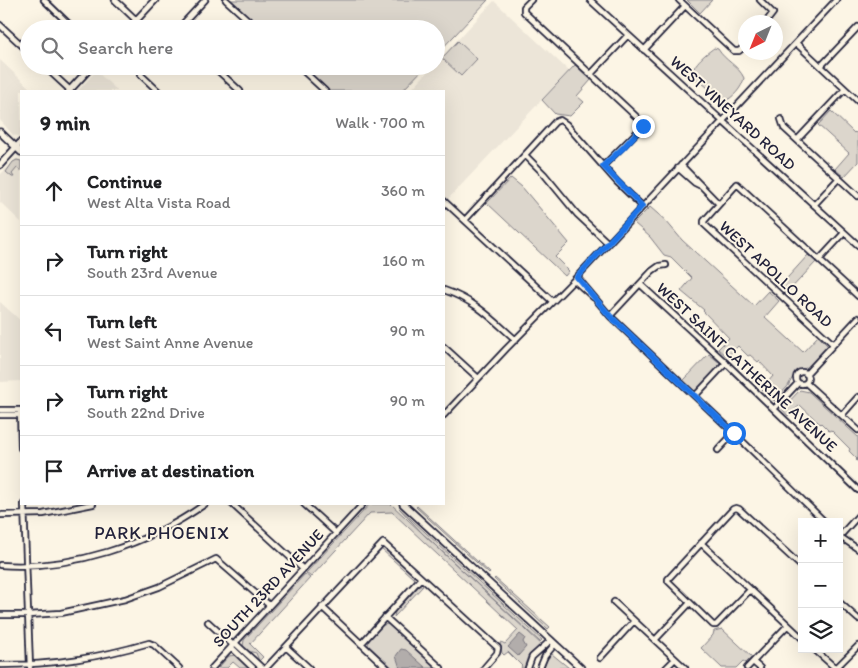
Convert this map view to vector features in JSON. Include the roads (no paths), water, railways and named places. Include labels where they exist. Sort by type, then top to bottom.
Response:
[{"type":"main road","points":[[136,20],[155,0]]},
{"type":"main road","points":[[70,90],[84,75]]},
{"type":"main road","points":[[0,132],[20,151]]},
{"type":"main road","points":[[0,165],[20,143]]},
{"type":"main road","points":[[404,505],[581,668]]},
{"type":"street","points":[[44,0],[65,20]]},
{"type":"street","points":[[115,0],[136,20]]},
{"type":"street","points":[[186,20],[205,0]]},
{"type":"street","points":[[226,0],[248,20]]},
{"type":"street","points":[[531,0],[523,10],[641,120],[643,124],[623,148],[603,166]]},
{"type":"street","name":"WEST VINEYARD ROAD","points":[[590,0],[858,245]]},
{"type":"street","points":[[679,0],[734,51],[738,51]]},
{"type":"street","points":[[760,0],[773,13],[772,15]]},
{"type":"street","points":[[445,414],[836,0]]},
{"type":"street","points":[[644,50],[685,6]]},
{"type":"street","points":[[0,25],[20,44]]},
{"type":"street","points":[[821,66],[858,27]]},
{"type":"street","points":[[591,74],[628,35]]},
{"type":"street","points":[[796,43],[858,101]]},
{"type":"street","points":[[53,75],[68,90]]},
{"type":"street","points":[[141,75],[157,90]]},
{"type":"street","points":[[223,75],[239,90]]},
{"type":"street","points":[[308,75],[324,90]]},
{"type":"street","points":[[797,140],[845,89]]},
{"type":"street","points":[[781,119],[784,128],[858,196]]},
{"type":"street","points":[[465,220],[556,122],[560,120],[582,140],[603,166],[642,206]]},
{"type":"street","points":[[525,155],[544,174],[577,214],[608,243]]},
{"type":"street","name":"WEST APOLLO ROAD","points":[[680,166],[695,184],[699,185],[719,204],[703,222],[833,344]]},
{"type":"street","points":[[814,205],[839,178]]},
{"type":"street","points":[[719,204],[737,184],[858,296]]},
{"type":"street","points":[[445,202],[552,302]]},
{"type":"street","points":[[819,260],[844,233]]},
{"type":"street","points":[[610,316],[655,269],[666,265]]},
{"type":"street","points":[[575,278],[610,316],[821,518]]},
{"type":"street","name":"WEST SAINT CATHERINE AVENUE","points":[[640,284],[726,363],[858,490]]},
{"type":"street","points":[[445,290],[461,296],[476,305],[516,340]]},
{"type":"street","points":[[806,374],[858,318]]},
{"type":"street","points":[[445,348],[478,378]]},
{"type":"street","points":[[695,396],[726,363]]},
{"type":"street","points":[[798,383],[796,379],[797,374],[801,372],[806,374]]},
{"type":"street","points":[[806,374],[808,378],[806,383]]},
{"type":"street","points":[[798,383],[802,385],[806,383]]},
{"type":"street","points":[[774,409],[798,383]]},
{"type":"street","points":[[806,383],[858,430]]},
{"type":"street","points":[[842,415],[858,398]]},
{"type":"street","points":[[0,410],[20,410],[20,416],[0,415]]},
{"type":"street","points":[[718,450],[734,433]]},
{"type":"street","points":[[24,505],[30,667]]},
{"type":"street","points":[[0,515],[43,514],[88,505]]},
{"type":"street","points":[[0,565],[26,565],[69,561],[105,552],[135,543],[168,528],[203,505]]},
{"type":"street","points":[[233,505],[303,569]]},
{"type":"street","points":[[305,505],[336,533]]},
{"type":"street","name":"SOUTH 23RD AVENUE","points":[[212,668],[362,505]]},
{"type":"street","points":[[750,590],[716,626],[689,604],[668,579],[732,509],[736,508],[798,563]]},
{"type":"street","points":[[843,532],[858,516]]},
{"type":"street","points":[[843,539],[858,549]]},
{"type":"street","points":[[266,668],[383,543],[496,646],[499,651],[484,668]]},
{"type":"street","points":[[701,544],[798,634]]},
{"type":"street","points":[[0,615],[61,613],[124,599],[159,586],[216,559],[269,605]]},
{"type":"street","points":[[361,644],[421,578]]},
{"type":"street","points":[[614,602],[685,668]]},
{"type":"street","points":[[655,640],[689,604]]},
{"type":"street","points":[[843,606],[858,619]]},
{"type":"street","points":[[322,608],[387,668]]},
{"type":"street","points":[[386,617],[441,668]]},
{"type":"street","points":[[600,658],[634,621]]},
{"type":"street","points":[[208,622],[262,668]]},
{"type":"street","points":[[747,668],[788,625]]},
{"type":"street","points":[[528,668],[532,658],[553,642]]},
{"type":"street","points":[[540,668],[553,642]]},
{"type":"street","points":[[0,665],[30,667],[85,659],[149,643],[154,645],[179,668]]},
{"type":"street","points":[[233,645],[253,668]]},
{"type":"street","points":[[818,653],[833,666],[837,667],[858,646]]},
{"type":"street","points":[[286,647],[308,668]]},
{"type":"street","points":[[666,668],[675,658]]},
{"type":"street","points":[[753,662],[760,668]]},
{"type":"district","name":"PARK PHOENIX","points":[[162,533]]}]
